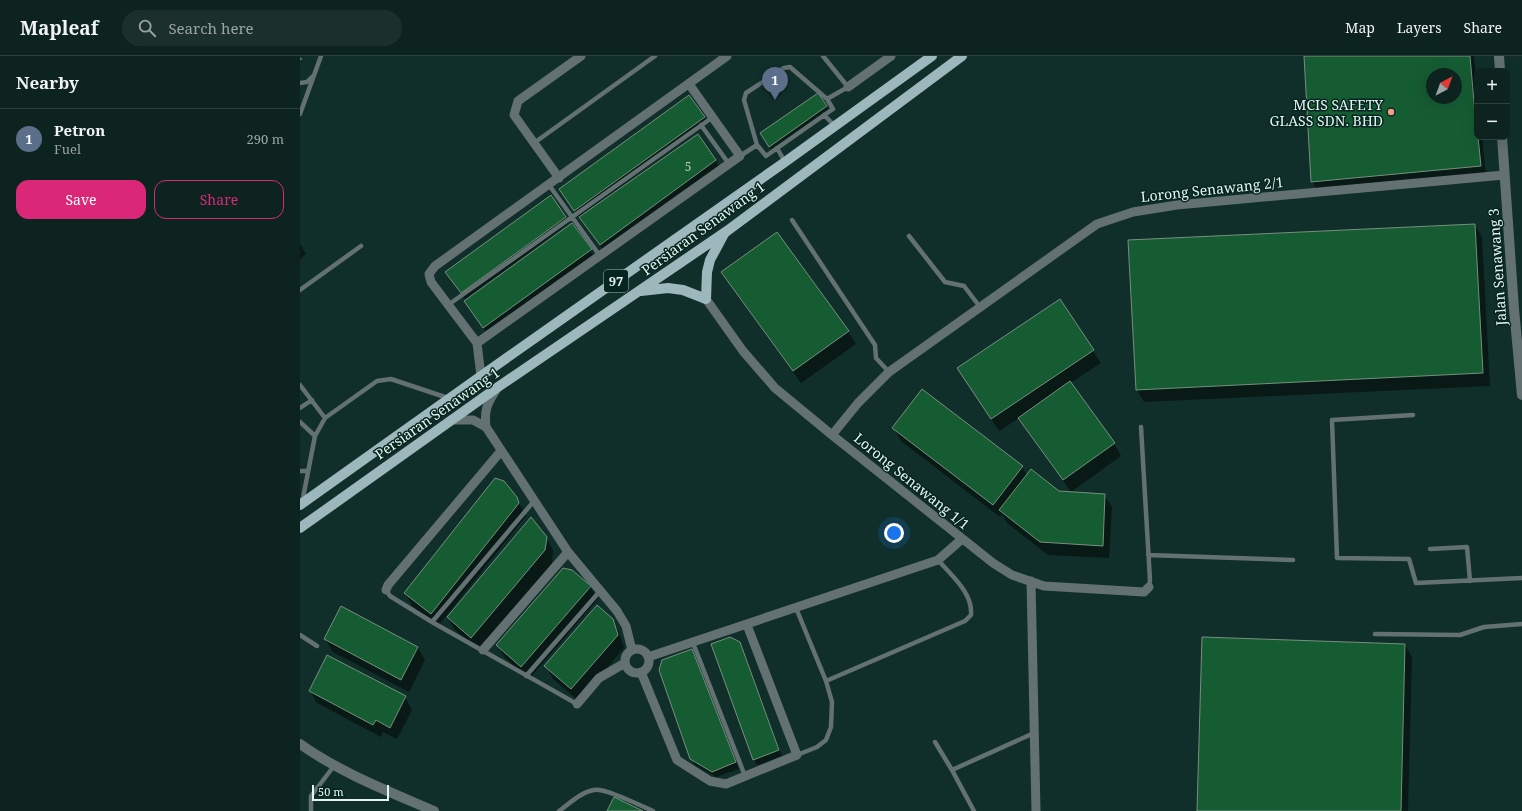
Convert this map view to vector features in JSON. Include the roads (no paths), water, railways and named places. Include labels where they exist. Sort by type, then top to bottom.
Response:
[{"type":"main road","name":"Persiaran Senawang 1","points":[[301,505],[932,56]]},
{"type":"main road","name":"Persiaran Senawang 1","points":[[300,528],[498,387],[726,231],[962,56]]},
{"type":"main road","points":[[639,291],[668,288],[683,290],[706,299],[707,272],[710,260],[726,231]]},
{"type":"street","points":[[559,178],[514,115],[518,101],[581,56]]},
{"type":"street","points":[[481,376],[477,343],[431,282],[429,274],[435,266],[727,56]]},
{"type":"street","points":[[848,88],[891,56]]},
{"type":"street","points":[[1499,56],[1500,68]]},
{"type":"street","points":[[477,343],[740,156],[689,84]]},
{"type":"street","name":"Jalan Senawang 3","points":[[1502,140],[1522,391]]},
{"type":"street","name":"Lorong Senawang 2/1","points":[[832,435],[858,403],[889,372],[1097,224],[1133,212],[1177,204],[1504,175]]},
{"type":"street","name":"Lorong Senawang 1/1","points":[[706,299],[743,351],[775,388],[993,563],[1012,575],[1044,586],[1144,592],[1149,587]]},
{"type":"street","points":[[486,427],[485,413],[487,403],[498,387]]},
{"type":"street","points":[[451,420],[473,420],[486,427],[568,552],[617,611],[626,626],[632,650]]},
{"type":"street","points":[[386,590],[388,585],[502,451]]},
{"type":"street","points":[[648,658],[938,560],[962,539]]},
{"type":"street","points":[[483,650],[568,552]]},
{"type":"street","points":[[1031,581],[1036,811]]},
{"type":"street","points":[[641,672],[676,760],[710,781],[726,784],[797,755],[747,625]]},
{"type":"street","points":[[636,649],[644,651],[648,658],[648,665],[641,672],[631,672],[625,663],[626,655],[632,650],[636,649]]},
{"type":"street","points":[[577,704],[599,678],[625,663]]},
{"type":"street","points":[[300,744],[334,766],[434,811]]},
{"type":"lane","points":[[300,114],[321,56]]},
{"type":"lane","points":[[534,143],[654,56]]},
{"type":"lane","points":[[823,56],[848,88],[827,99]]},
{"type":"lane","points":[[790,67],[827,99],[833,109],[766,156],[757,145],[744,100],[746,93],[784,68],[790,67]]},
{"type":"lane","points":[[300,84],[307,82],[314,76]]},
{"type":"lane","points":[[824,114],[835,126]]},
{"type":"lane","points":[[448,305],[713,117]]},
{"type":"lane","points":[[701,126],[729,164]]},
{"type":"lane","points":[[740,156],[757,145]]},
{"type":"lane","points":[[777,148],[785,162]]},
{"type":"lane","points":[[549,185],[600,256]]},
{"type":"lane","points":[[792,220],[875,345],[876,358],[889,372]]},
{"type":"lane","points":[[909,236],[945,282],[964,286],[980,307]]},
{"type":"lane","points":[[300,290],[361,246]]},
{"type":"lane","points":[[301,505],[316,436],[325,418],[377,381],[391,379],[450,399]]},
{"type":"lane","points":[[300,384],[325,418]]},
{"type":"lane","points":[[300,408],[312,400]]},
{"type":"lane","points":[[1412,415],[1332,420],[1337,558],[1410,559],[1416,584],[1522,578]]},
{"type":"lane","points":[[300,422],[316,436]]},
{"type":"lane","points":[[1141,427],[1150,580],[1149,587]]},
{"type":"lane","points":[[300,471],[308,471]]},
{"type":"lane","points":[[432,622],[535,501]]},
{"type":"lane","points":[[1430,549],[1467,547],[1470,581]]},
{"type":"lane","points":[[1148,555],[1293,560]]},
{"type":"lane","points":[[826,681],[965,621],[971,615],[972,607],[968,597],[938,560]]},
{"type":"lane","points":[[386,590],[390,596],[432,622],[577,704]]},
{"type":"lane","points":[[526,676],[600,591]]},
{"type":"lane","points":[[796,608],[826,681],[832,702],[831,728],[826,740],[817,747],[797,755]]},
{"type":"lane","points":[[1375,634],[1460,635],[1484,626],[1522,624]]},
{"type":"lane","points":[[300,635],[318,646]]},
{"type":"lane","points":[[693,643],[745,776]]},
{"type":"lane","points":[[952,770],[1034,733]]},
{"type":"lane","points":[[936,742],[974,811]]},
{"type":"lane","points":[[311,811],[311,796],[334,766]]},
{"type":"lane","points":[[559,811],[582,795],[594,790],[604,790],[653,811]]},
{"type":"place","name":"Petron","points":[[775,100]]},
{"type":"place","name":"MCIS SAFETY GLASS SDN. BHD","points":[[1391,112]]}]
